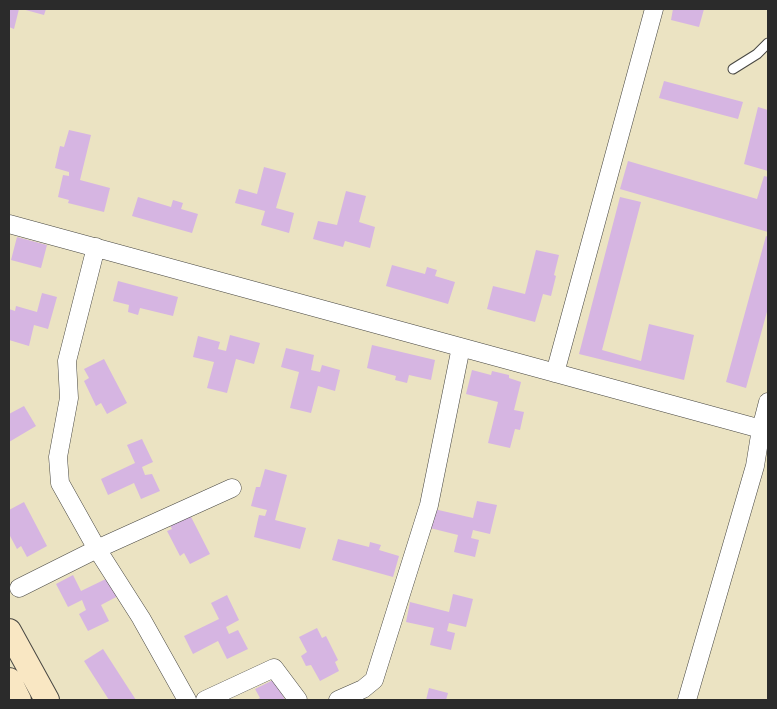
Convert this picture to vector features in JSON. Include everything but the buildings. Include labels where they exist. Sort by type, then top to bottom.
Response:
[{"type":"street","points":[[555,373],[654,9]]},
{"type":"street","points":[[9,224],[765,431]]},
{"type":"street","points":[[96,247],[67,361],[69,398],[58,457],[60,483],[97,549],[141,618],[187,700]]},
{"type":"street","points":[[338,700],[363,689],[374,680],[429,505],[461,347]]},
{"type":"street","points":[[687,700],[765,431],[768,402]]},
{"type":"street","points":[[19,588],[97,549],[232,488]]},
{"type":"street","points":[[9,631],[46,700]]},
{"type":"street","points":[[205,700],[274,668],[298,700]]},
{"type":"street","points":[[9,680],[19,700]]},
{"type":"lane","points":[[733,69],[757,54],[768,43]]}]
